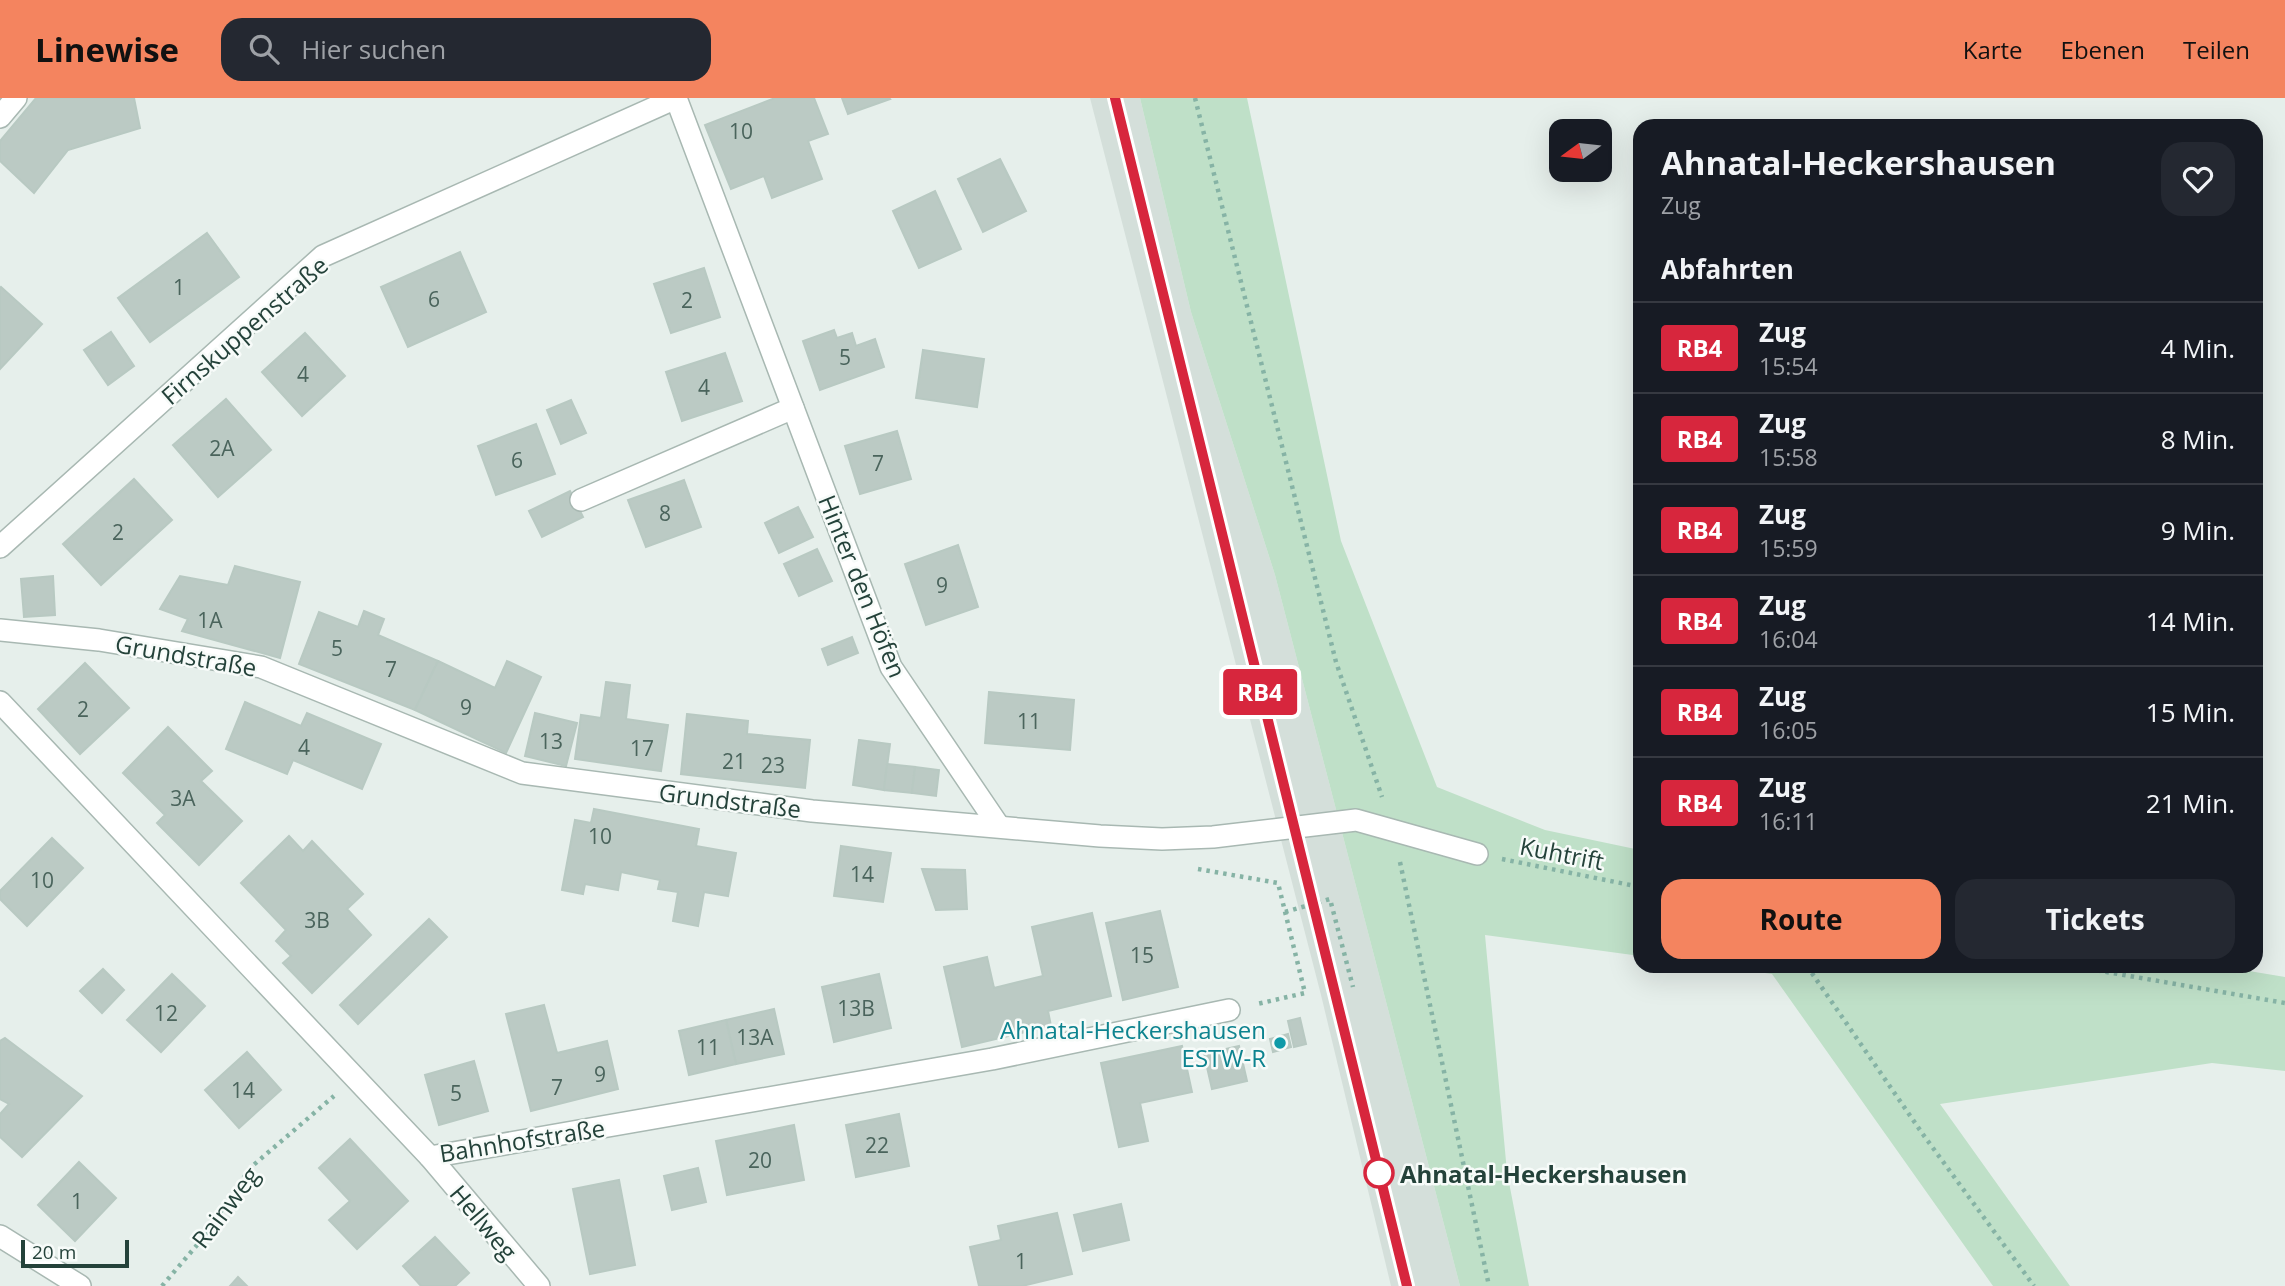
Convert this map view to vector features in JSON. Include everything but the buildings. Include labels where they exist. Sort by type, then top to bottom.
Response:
[{"type":"street","points":[[0,117],[16,98]]},
{"type":"street","name":"Hinter den Höfen","points":[[676,98],[891,667],[998,825]]},
{"type":"street","name":"Firnskuppenstraße","points":[[0,547],[323,256],[676,98]]},
{"type":"street","points":[[581,500],[793,408]]},
{"type":"street","name":"Grundstraße","points":[[0,631],[99,640],[261,667],[522,773],[812,811],[1162,839],[1213,837],[1356,820],[1477,854]]},
{"type":"street","name":"Bahnhofstraße","points":[[0,702],[430,1157],[992,1059],[1229,1010]]},
{"type":"street","name":"Hellweg","points":[[430,1157],[539,1286]]},
{"type":"street","points":[[0,1236],[80,1286]]},
{"type":"path","points":[[1195,98],[1336,662],[1394,832],[1489,1286]]},
{"type":"path","name":"Kuhtrift","points":[[1477,854],[1633,886]]},
{"type":"path","points":[[1191,867],[1278,883],[1305,992],[1229,1010]]},
{"type":"path","points":[[1285,912],[1330,899],[1353,987]]},
{"type":"path","points":[[1812,973],[1922,1133],[2034,1286]]},
{"type":"path","points":[[2112,973],[2285,1003]]},
{"type":"path","name":"Rainweg","points":[[162,1286],[203,1238],[250,1168],[321,1104],[358,1081]]},
{"type":"shaded area","points":[[1090,98],[1140,98],[1191,312],[1275,575],[1460,1286],[1391,1286],[1321,995]]},
{"type":"green space","points":[[1140,98],[1247,98],[1341,541],[1437,787],[1545,830],[1633,849],[1633,955],[1485,935],[1507,1172],[1529,1286],[1460,1286],[1275,575],[1191,312]]},
{"type":"green space","points":[[1765,973],[2261,973],[2285,977],[2285,1071],[2212,1063],[1940,1104],[2070,1286],[1993,1286],[1772,974]]},
{"type":"railway","points":[[1115,98],[1407,1286]]},
{"type":"train","name":"RB4","points":[[1115,98],[1407,1286]]},
{"type":"place","name":"Ahnatal-Heckershausen ESTW-R","points":[[1280,1043]]},
{"type":"place","name":"Ahnatal-Heckershausen","points":[[1379,1173]]}]
